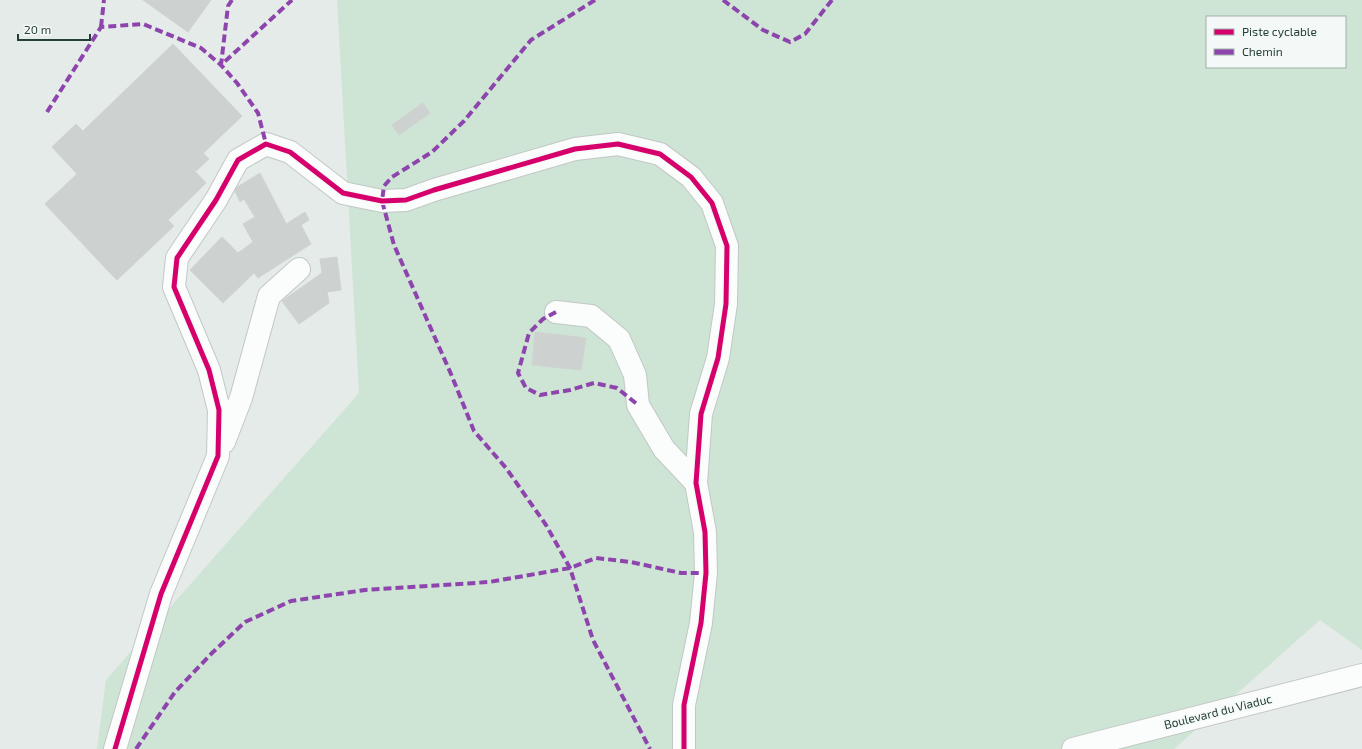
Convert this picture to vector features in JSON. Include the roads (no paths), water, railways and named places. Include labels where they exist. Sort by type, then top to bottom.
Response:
[{"type":"street","points":[[218,456],[219,410],[209,370],[174,287],[177,258],[216,200],[238,160],[266,144],[290,152],[343,193],[382,201],[406,200],[434,190],[575,148],[618,144],[660,154],[691,177],[712,203],[726,246],[726,304],[718,358],[701,414],[696,483],[705,532],[706,573],[701,624],[684,705],[684,749]]},
{"type":"street","points":[[115,749],[161,594],[241,398],[269,296],[299,268]]},
{"type":"street","points":[[556,312],[591,316],[619,339],[635,375],[638,405],[664,450],[696,483]]},
{"type":"street","name":"Boulevard du Viaduc","points":[[1073,749],[1362,675]]}]
